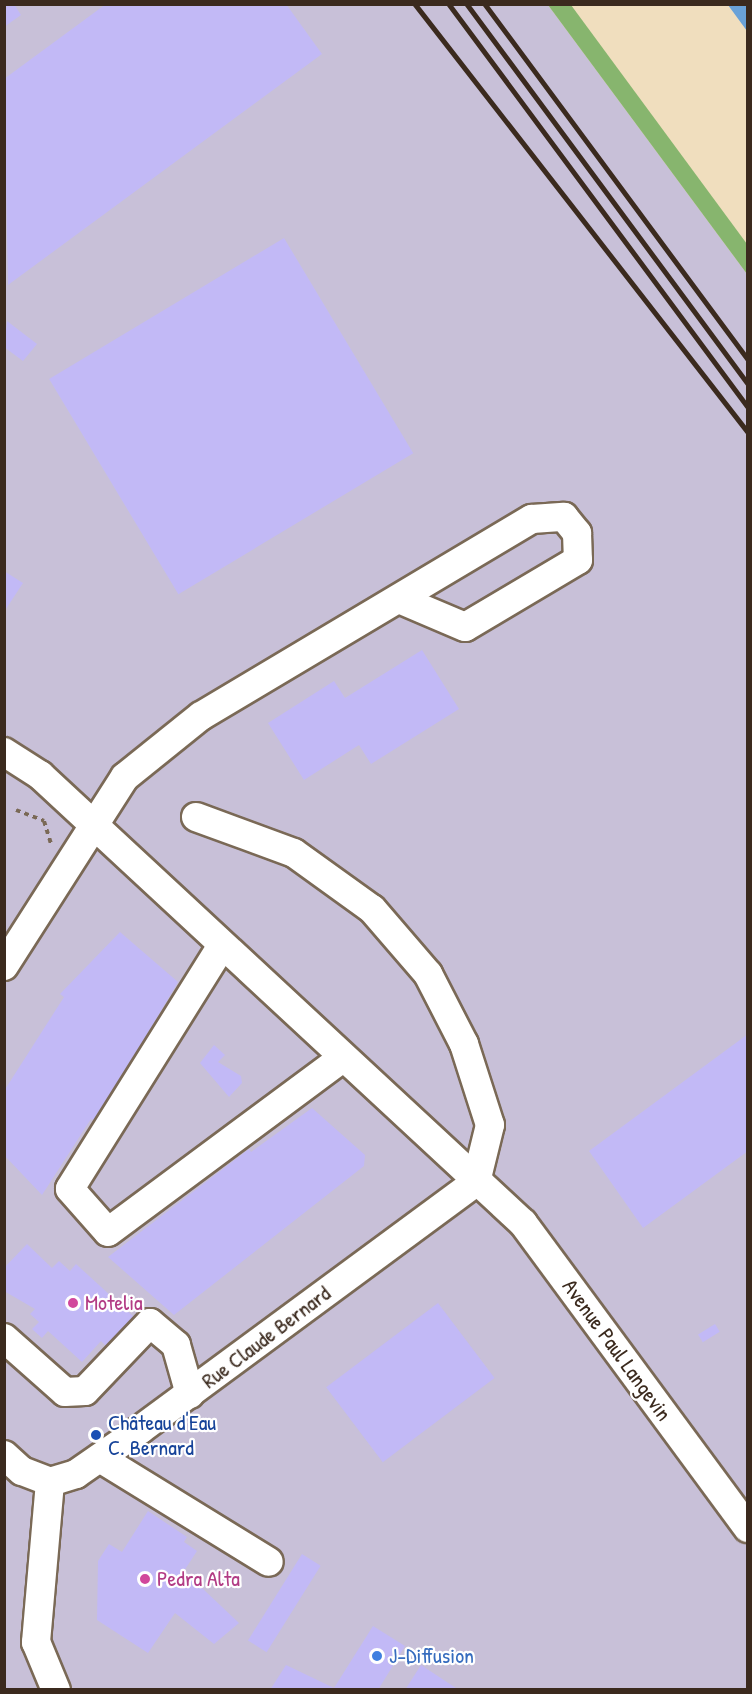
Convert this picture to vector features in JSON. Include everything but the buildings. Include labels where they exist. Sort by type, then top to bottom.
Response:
[{"type":"street","points":[[4,966],[125,777],[201,716],[532,519],[564,517],[577,533],[578,560],[465,627],[399,599]]},
{"type":"street","name":"Avenue Paul Langevin","points":[[4,752],[40,775],[221,947],[523,1223],[747,1527]]},
{"type":"street","points":[[196,817],[294,853],[372,909],[428,974],[464,1044],[490,1125],[476,1182]]},
{"type":"street","points":[[221,947],[70,1189],[108,1232],[342,1058]]},
{"type":"street","name":"Rue Claude Bernard","points":[[50,1482],[76,1474],[100,1458],[476,1182]]},
{"type":"street","points":[[10,1354],[65,1392],[85,1391],[150,1323],[176,1345],[190,1394]]},
{"type":"street","points":[[4,1455],[22,1471],[50,1482],[36,1642],[56,1689]]},
{"type":"street","points":[[100,1458],[269,1562]]},
{"type":"path","points":[[16,810],[44,821],[49,850]]},
{"type":"shaded area","points":[[5,5],[548,5],[747,274],[747,1689],[5,1690]]},
{"type":"green space","points":[[548,5],[571,5],[747,244],[747,274]]},
{"type":"water","points":[[728,5],[747,5],[747,31]]},
{"type":"railway","points":[[415,4],[748,432]]},
{"type":"railway","points":[[449,4],[748,407]]},
{"type":"railway","points":[[467,4],[748,384]]},
{"type":"railway","points":[[485,4],[748,359]]},
{"type":"place","name":"Motelia","points":[[73,1303]]},
{"type":"place","name":"Château d'Eau C. Bernard","points":[[96,1435]]},
{"type":"place","name":"Pedra Alta","points":[[145,1579]]},
{"type":"place","name":"J-Diffusion","points":[[377,1656]]}]
